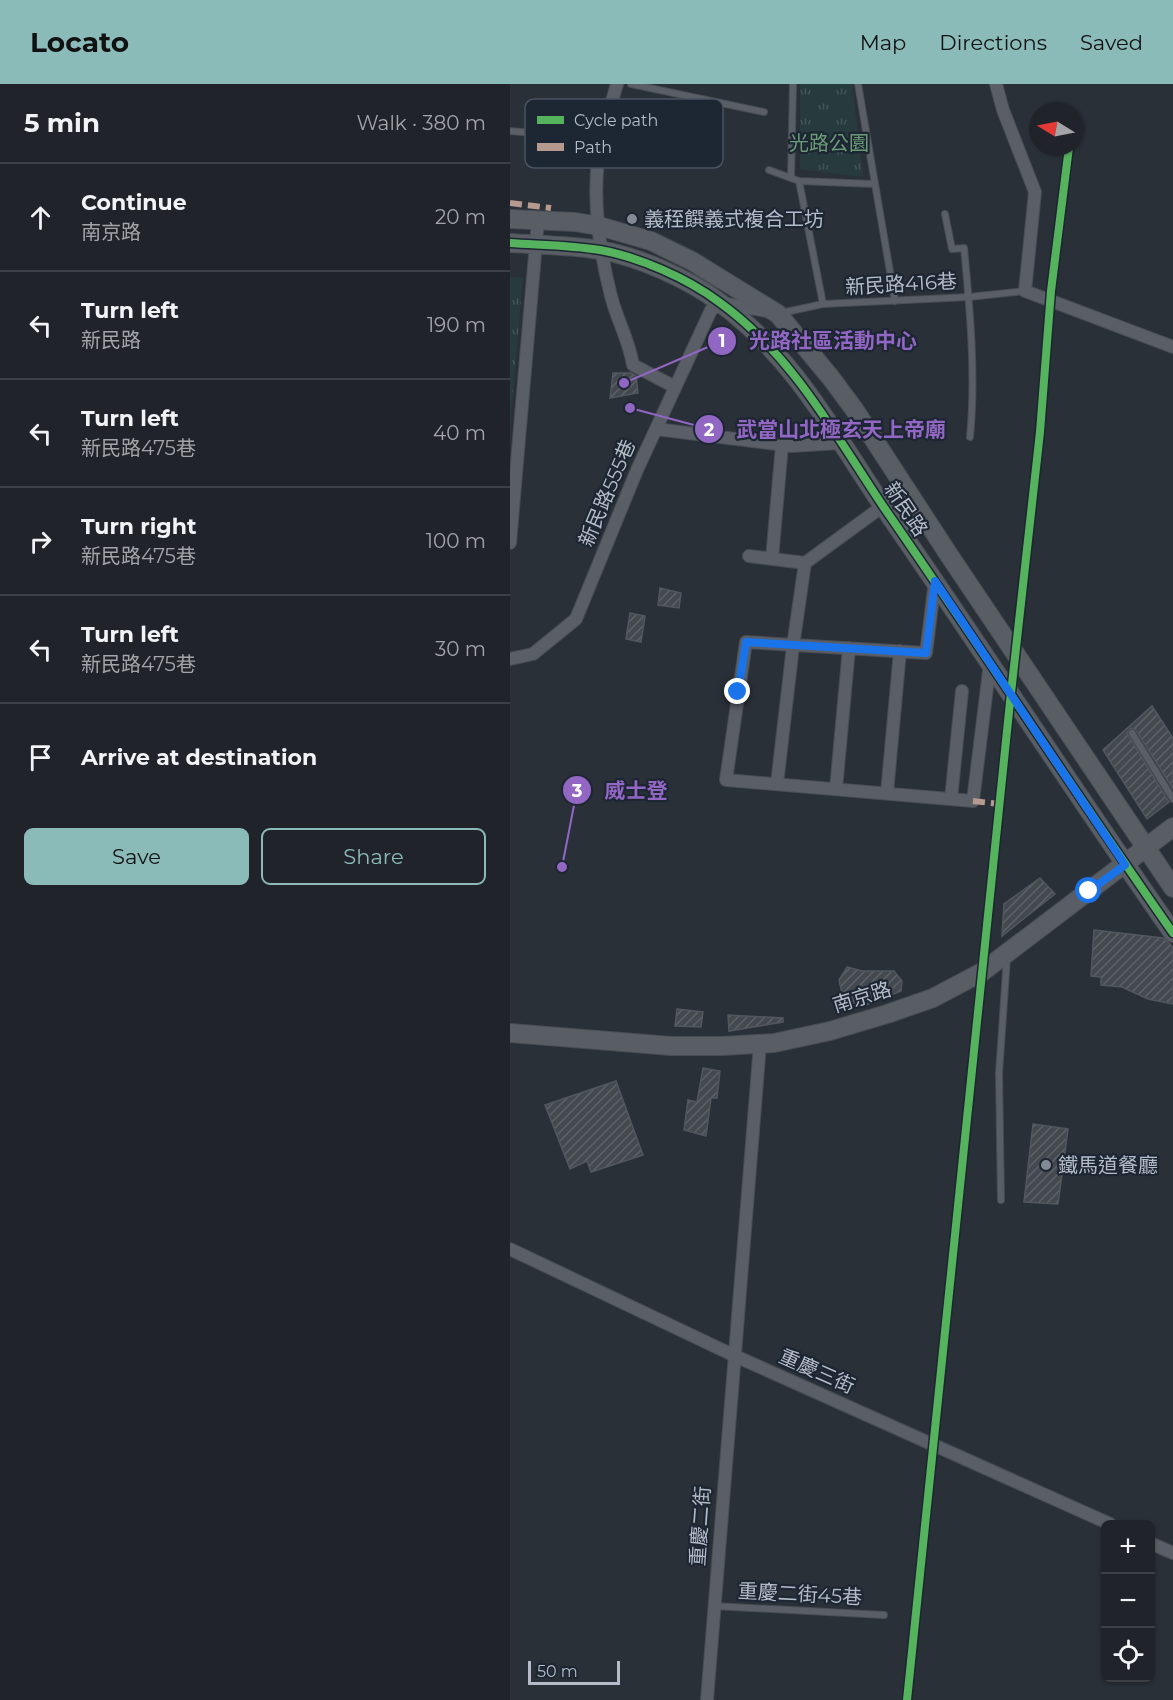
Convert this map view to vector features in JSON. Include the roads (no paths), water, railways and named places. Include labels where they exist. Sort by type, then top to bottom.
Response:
[{"type":"street","points":[[613,99],[617,84]]},
{"type":"street","points":[[996,84],[1003,110],[1035,192],[1025,291],[1173,347]]},
{"type":"street","points":[[598,168],[599,226],[602,250],[615,312],[630,347],[633,365],[675,387]]},
{"type":"street","name":"新民路","points":[[510,219],[575,222],[599,226],[651,241],[692,261],[778,314],[854,408],[949,555],[1173,888]]},
{"type":"street","points":[[510,543],[538,220]]},
{"type":"street","name":"新民路","points":[[510,243],[602,250],[633,258],[685,280],[749,326],[797,377],[820,408],[840,443],[1173,933]]},
{"type":"street","points":[[720,303],[778,314]]},
{"type":"street","name":"新民路555巷","points":[[510,659],[533,654],[576,619],[675,387],[711,310],[720,303]]},
{"type":"street","points":[[656,429],[792,446],[840,443]]},
{"type":"street","points":[[772,559],[782,445]]},
{"type":"street","points":[[749,556],[805,563],[883,506]]},
{"type":"street","points":[[777,784],[805,563]]},
{"type":"street","points":[[935,581],[926,653],[746,642],[726,780],[973,801],[990,663]]},
{"type":"street","points":[[836,789],[849,648]]},
{"type":"street","points":[[887,793],[900,651]]},
{"type":"street","points":[[951,799],[963,691]]},
{"type":"street","name":"南京路","points":[[510,1033],[671,1046],[774,1043],[830,1031],[933,998],[982,972],[1173,827]]},
{"type":"street","name":"重慶二街","points":[[706,1700],[760,1044]]},
{"type":"street","name":"重慶三街","points":[[510,1249],[733,1355],[1101,1520]]},
{"type":"street","points":[[1155,1545],[1173,1553]]},
{"type":"lane","points":[[631,84],[702,99]]},
{"type":"lane","points":[[791,177],[793,84]]},
{"type":"lane","points":[[858,84],[895,301]]},
{"type":"lane","points":[[723,103],[764,112]]},
{"type":"lane","points":[[510,131],[525,132]]},
{"type":"lane","points":[[769,170],[799,181],[874,184]]},
{"type":"lane","points":[[799,181],[823,304]]},
{"type":"lane","points":[[945,213],[952,249],[964,248],[969,297],[973,408],[970,437]]},
{"type":"lane","name":"新民路416巷","points":[[778,314],[823,304],[969,297],[1025,291]]},
{"type":"lane","points":[[1132,733],[1173,799]]},
{"type":"lane","points":[[1001,1200],[999,1073],[1007,951]]},
{"type":"lane","name":"重慶二街45巷","points":[[714,1605],[884,1615]]},
{"type":"place","name":"義秷饌義式複合工坊","points":[[632,219]]},
{"type":"place","name":"光路社區活動中心","points":[[624,383]]},
{"type":"place","name":"武當山北極玄天上帝廟","points":[[630,408]]},
{"type":"place","name":"威士登","points":[[562,867]]},
{"type":"place","name":"鐵馬道餐廳","points":[[1046,1165]]},
{"type":"park label","name":"光路公園","points":[[829,143]]}]
